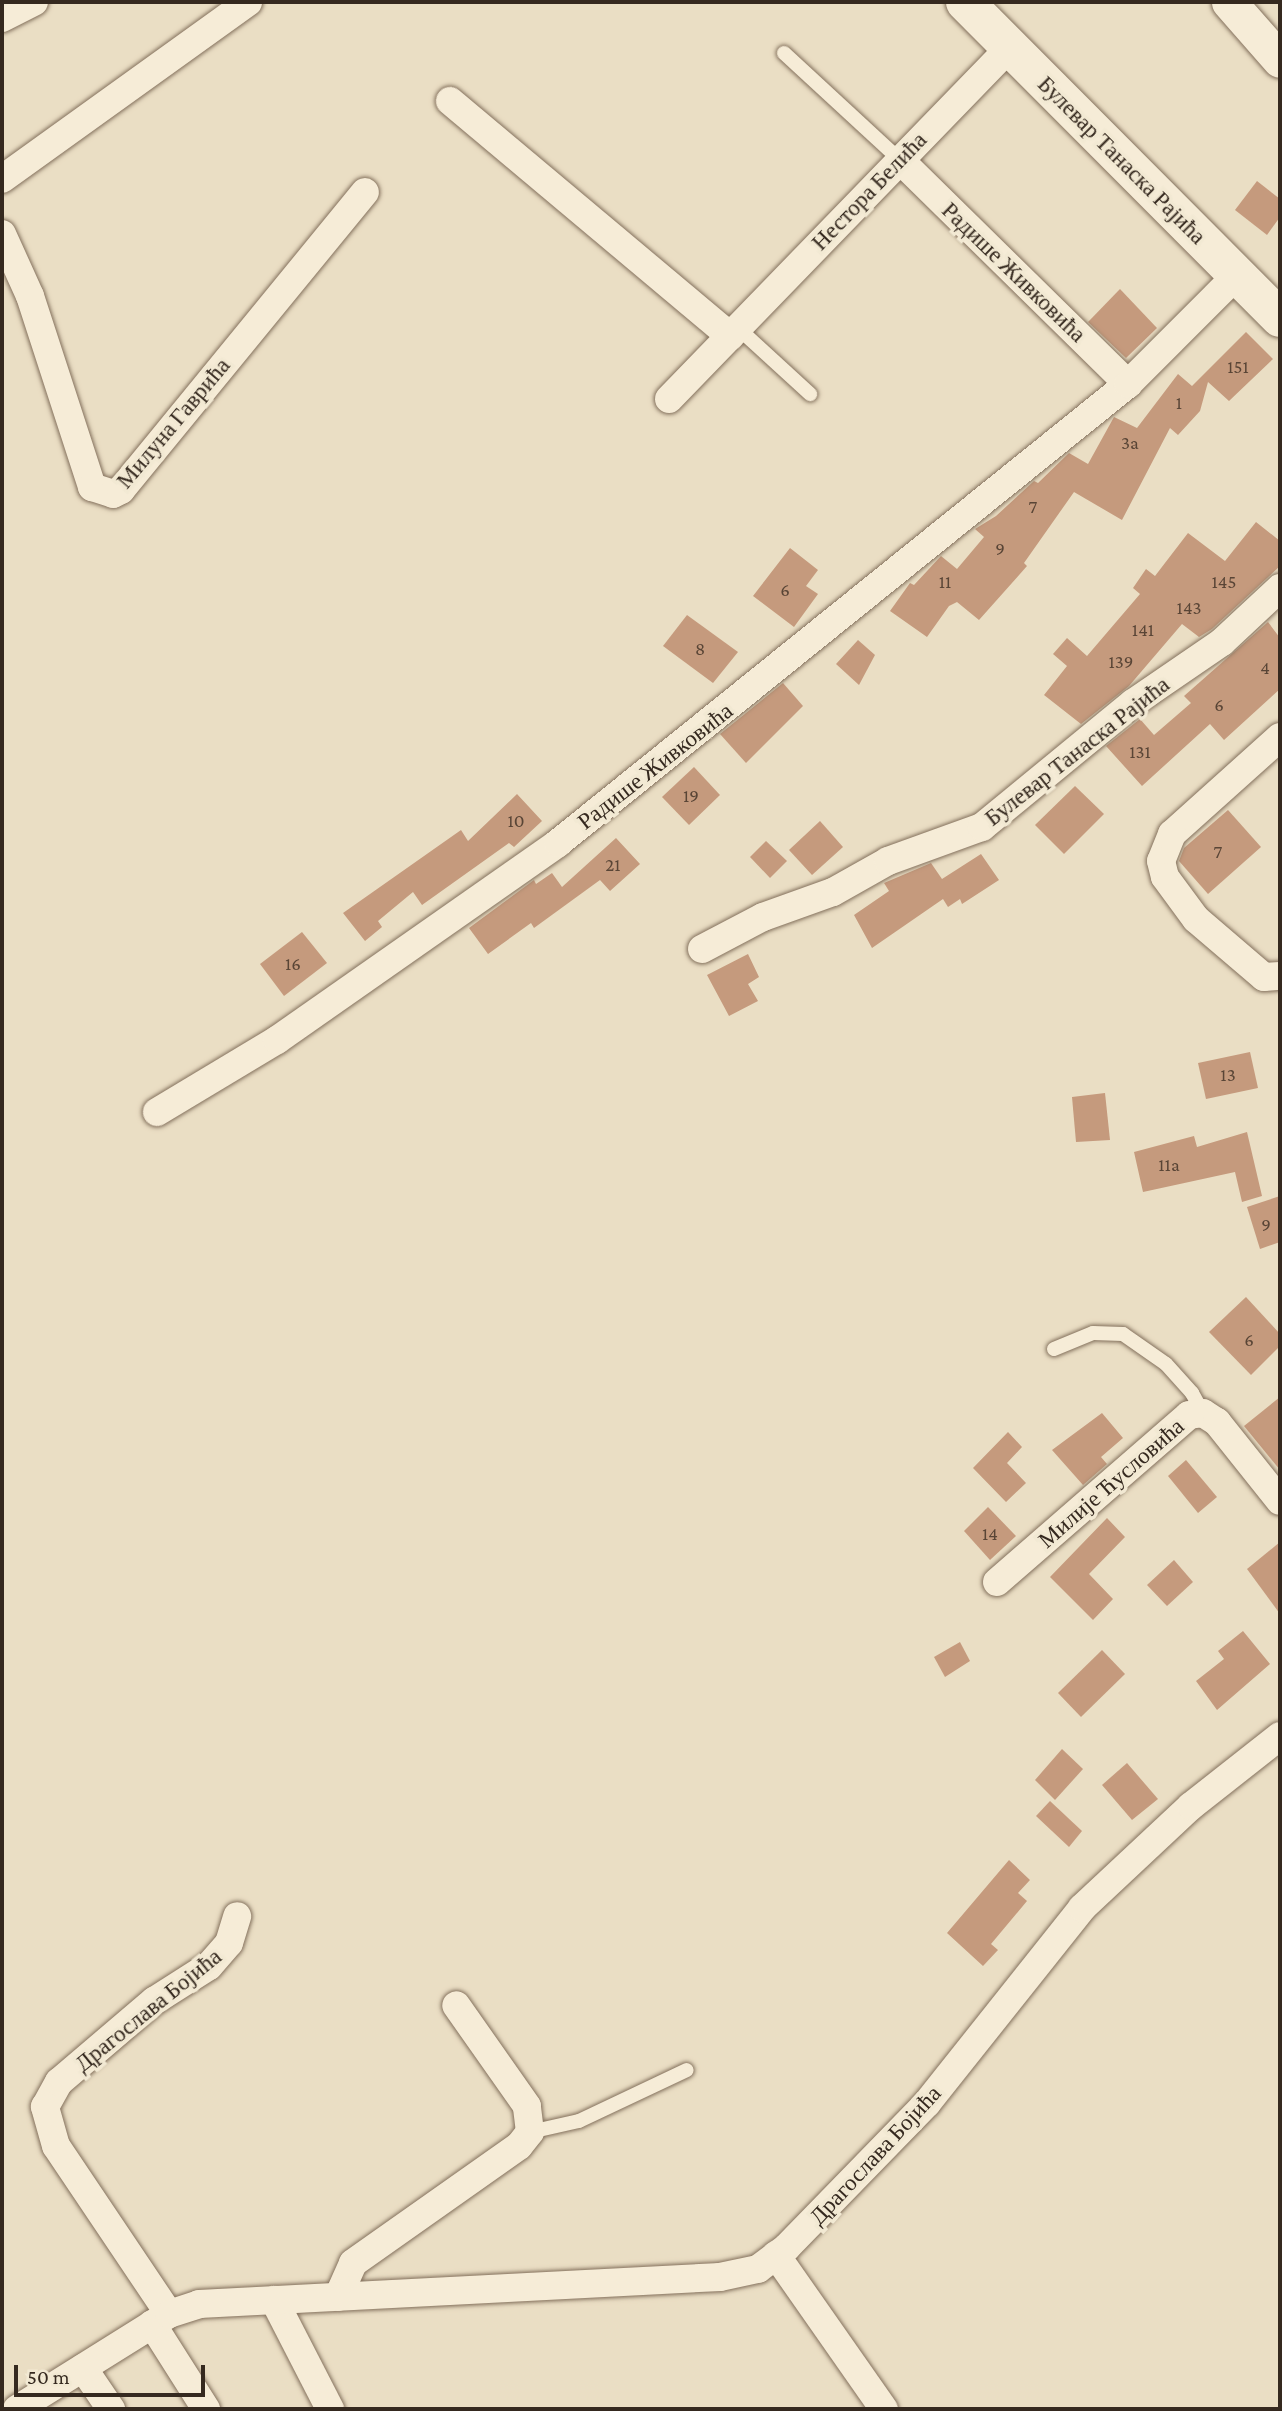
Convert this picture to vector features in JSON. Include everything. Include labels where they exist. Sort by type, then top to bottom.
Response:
[{"type":"main road","name":"Булевар Танаска Рајића","points":[[965,2],[1280,318]]},
{"type":"street","points":[[2,18],[34,2]]},
{"type":"street","points":[[2,179],[248,2]]},
{"type":"street","points":[[1245,8],[1280,60]]},
{"type":"street","name":"Нестора Белића","points":[[668,398],[1010,47]]},
{"type":"street","points":[[450,101],[734,332]]},
{"type":"street","name":"Радише Живковића","points":[[900,160],[1128,384]]},
{"type":"street","name":"Милуна Гаврића","points":[[2,234],[30,296],[92,486],[113,494],[121,490],[365,192]]},
{"type":"street","name":"Радише Живковића","points":[[157,1112],[277,1040],[558,843],[1128,384],[1237,275]]},
{"type":"street","name":"Булевар Танаска Рајића","points":[[702,949],[763,917],[832,892],[888,861],[982,827],[1133,703],[1222,642],[1280,588]]},
{"type":"street","points":[[1280,737],[1172,834],[1161,862],[1165,877],[1196,919],[1264,977],[1280,976]]},
{"type":"street","name":"Милије Ћусловића","points":[[997,1582],[1183,1419],[1203,1413],[1217,1422],[1280,1501]]},
{"type":"street","name":"Драгослава Бојића","points":[[17,2409],[161,2319],[199,2304],[720,2277],[758,2269],[776,2255],[928,2103],[1082,1909],[1191,1806],[1280,1736]]},
{"type":"street","name":"Драгослава Бојића","points":[[161,2319],[56,2146],[45,2107],[59,2082],[155,2001],[209,1966],[229,1943],[237,1916]]},
{"type":"street","points":[[338,2297],[353,2263],[519,2146],[530,2132],[527,2106],[456,2006]]},
{"type":"street","points":[[776,2255],[884,2409]]},
{"type":"street","points":[[274,2300],[330,2409]]},
{"type":"street","points":[[161,2319],[206,2409]]},
{"type":"street","points":[[83,2368],[111,2409]]},
{"type":"lane","points":[[784,53],[900,160]]},
{"type":"lane","points":[[734,332],[810,394]]},
{"type":"lane","points":[[1054,1349],[1093,1333],[1123,1334],[1166,1364],[1192,1392],[1203,1413]]},
{"type":"lane","points":[[530,2132],[579,2121],[687,2070]]},
{"type":"building","points":[[1257,181],[1280,199],[1280,217],[1267,235],[1235,210]]},
{"type":"building","points":[[1120,289],[1157,328],[1126,358],[1088,322]]},
{"type":"building","points":[[1246,332],[1273,359],[1229,401],[1208,382],[1200,411],[1178,435],[1170,428],[1122,520],[1074,492],[1024,563],[1027,566],[979,620],[957,602],[949,606],[927,637],[890,611],[910,583],[914,585],[941,556],[957,569],[984,537],[975,529],[996,516],[1034,481],[1038,483],[1069,453],[1088,464],[1114,417],[1137,428],[1178,374],[1192,386]]},
{"type":"building","points":[[1256,522],[1280,541],[1280,566],[1212,629],[1199,637],[1182,624],[1129,686],[1081,724],[1044,695],[1067,666],[1053,654],[1067,638],[1087,656],[1140,594],[1133,588],[1146,569],[1155,576],[1188,533],[1225,561]]},
{"type":"building","points":[[790,548],[818,570],[806,586],[818,594],[794,627],[753,596]]},
{"type":"building","points":[[687,615],[738,652],[713,683],[663,646]]},
{"type":"building","points":[[1268,622],[1280,638],[1280,689],[1224,740],[1210,724],[1142,786],[1106,746],[1140,719],[1154,735],[1191,703],[1184,696]]},
{"type":"building","points":[[858,640],[875,655],[859,685],[836,664]]},
{"type":"building","points":[[783,683],[803,706],[746,763],[720,734]]},
{"type":"building","points":[[694,767],[720,795],[689,825],[662,797]]},
{"type":"building","points":[[1075,786],[1104,814],[1064,854],[1035,825]]},
{"type":"building","points":[[517,794],[542,821],[514,847],[509,843],[422,905],[413,892],[378,921],[382,927],[365,941],[343,913],[461,830],[468,841]]},
{"type":"building","points":[[1228,810],[1261,847],[1208,894],[1179,861],[1184,848]]},
{"type":"building","points":[[820,821],[843,847],[812,875],[789,850]]},
{"type":"building","points":[[616,838],[640,864],[610,891],[600,880],[534,928],[531,923],[488,954],[469,928],[534,880],[536,884],[552,873],[562,887]]},
{"type":"building","points":[[766,841],[787,861],[770,878],[750,857]]},
{"type":"building","points":[[981,854],[999,880],[962,904],[960,899],[948,907],[943,899],[872,948],[854,915],[889,891],[884,883],[931,863],[942,879]]},
{"type":"building","points":[[302,932],[327,963],[284,996],[260,964]]},
{"type":"building","points":[[748,954],[759,977],[748,984],[758,1001],[729,1016],[707,975]]},
{"type":"building","points":[[1250,1052],[1258,1088],[1206,1099],[1198,1063]]},
{"type":"building","points":[[1105,1093],[1110,1140],[1076,1142],[1072,1097]]},
{"type":"building","points":[[1247,1132],[1262,1196],[1242,1202],[1235,1172],[1143,1192],[1134,1152],[1194,1136],[1197,1147]]},
{"type":"building","points":[[1280,1196],[1280,1242],[1260,1249],[1247,1207]]},
{"type":"building","points":[[1246,1297],[1280,1334],[1280,1346],[1251,1375],[1209,1332]]},
{"type":"building","points":[[1280,1397],[1280,1470],[1244,1426]]},
{"type":"building","points":[[1102,1413],[1123,1438],[1101,1457],[1107,1464],[1083,1485],[1052,1450]]},
{"type":"building","points":[[1008,1432],[1022,1447],[1007,1463],[1026,1483],[1006,1502],[973,1468]]},
{"type":"building","points":[[1186,1460],[1217,1497],[1198,1513],[1168,1476]]},
{"type":"building","points":[[988,1507],[1016,1536],[990,1560],[964,1531]]},
{"type":"building","points":[[1107,1518],[1125,1537],[1089,1574],[1113,1599],[1093,1620],[1050,1577]]},
{"type":"building","points":[[1280,1542],[1280,1614],[1247,1569]]},
{"type":"building","points":[[1174,1560],[1193,1582],[1167,1606],[1147,1585]]},
{"type":"building","points":[[1243,1631],[1270,1664],[1217,1710],[1196,1681],[1224,1659],[1218,1651]]},
{"type":"building","points":[[960,1642],[970,1661],[945,1677],[934,1657]]},
{"type":"building","points":[[1102,1650],[1125,1674],[1081,1717],[1058,1693]]},
{"type":"building","points":[[1062,1749],[1083,1769],[1055,1800],[1035,1780]]},
{"type":"building","points":[[1127,1763],[1158,1799],[1132,1820],[1102,1785]]},
{"type":"building","points":[[1050,1801],[1082,1831],[1069,1847],[1036,1816]]},
{"type":"building","points":[[1009,1860],[1030,1880],[1018,1893],[1027,1901],[991,1944],[998,1950],[983,1966],[947,1933]]}]
